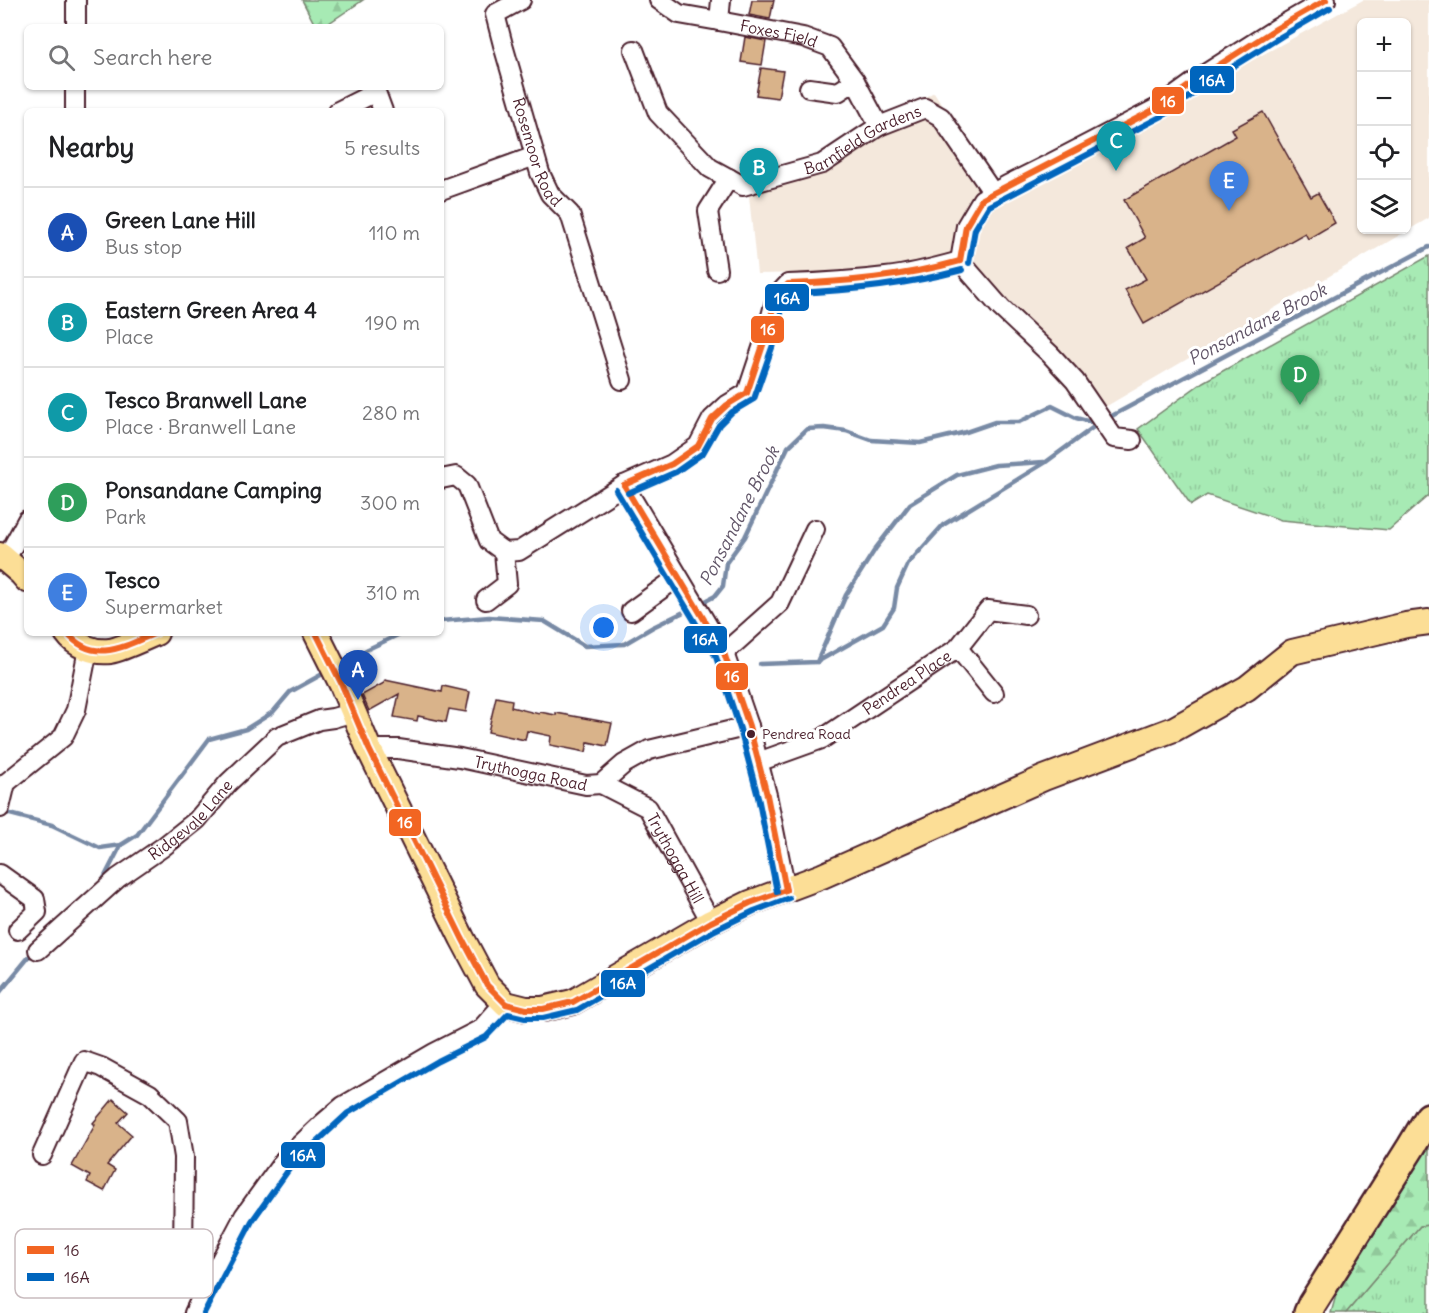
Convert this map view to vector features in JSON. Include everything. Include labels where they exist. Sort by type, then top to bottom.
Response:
[{"type":"highway","points":[[1308,1313],[1429,1117]]},
{"type":"main road","points":[[3,557],[24,576]]},
{"type":"main road","points":[[320,641],[342,685],[369,749],[487,985],[506,1004],[526,1009],[543,1009],[573,1002],[711,922],[750,903],[842,868],[1044,778],[1174,729],[1247,688],[1292,652],[1406,625],[1429,622]]},
{"type":"main road","points":[[69,636],[88,649],[110,651],[148,636]]},
{"type":"street","points":[[76,0],[76,24]]},
{"type":"street","name":"Rosemoor Road","points":[[521,0],[495,14],[503,45],[540,173],[550,194],[570,214],[622,380]]},
{"type":"street","name":"Foxes Field","points":[[659,0],[679,14],[803,37],[830,47],[855,81],[879,126]]},
{"type":"street","name":"Foxes Field","points":[[719,21],[721,0]]},
{"type":"street","points":[[960,261],[966,226],[982,200],[1161,106],[1208,72],[1326,0]]},
{"type":"street","name":"Barnfield Gardens","points":[[634,50],[658,113],[710,168],[743,186],[822,164],[879,126],[926,108],[941,117],[993,193]]},
{"type":"street","points":[[809,88],[837,92],[855,81]]},
{"type":"street","points":[[75,90],[75,108]]},
{"type":"street","points":[[345,108],[384,90],[383,108]]},
{"type":"street","points":[[444,189],[535,156]]},
{"type":"street","points":[[717,270],[708,211],[729,178]]},
{"type":"street","points":[[960,261],[1001,308],[1075,381],[1114,438],[1132,440]]},
{"type":"street","points":[[444,478],[456,476],[467,485],[489,541],[504,552],[519,551],[624,486],[672,464],[698,446],[712,419],[747,393],[776,297],[788,284],[888,277],[960,261]]},
{"type":"street","points":[[624,486],[724,653],[749,726],[786,890]]},
{"type":"street","points":[[3,557],[24,525]]},
{"type":"street","points":[[724,653],[780,603],[815,529]]},
{"type":"street","points":[[486,600],[507,584],[504,552]]},
{"type":"street","points":[[631,611],[678,577]]},
{"type":"street","name":"Pendrea Place","points":[[758,762],[822,739],[958,648],[988,610],[1026,615]]},
{"type":"street","points":[[958,648],[994,693]]},
{"type":"street","points":[[3,790],[63,737],[76,710],[88,649]]},
{"type":"street","name":"Ridgevale Lane","points":[[38,950],[117,878],[163,847],[197,820],[228,783],[277,738],[319,720],[354,712]]},
{"type":"street","name":"Trythogga Road","points":[[369,749],[399,748],[460,758],[586,785],[601,784],[624,764],[649,750],[749,726]]},
{"type":"street","name":"Trythogga Hill","points":[[601,784],[648,808],[711,922]]},
{"type":"street","points":[[0,874],[35,899],[37,912],[18,930]]},
{"type":"street","points":[[213,1275],[244,1216],[285,1159],[323,1123],[343,1106],[481,1029],[506,1004]]},
{"type":"street","points":[[42,1155],[84,1061],[101,1067],[150,1094],[178,1121],[184,1157],[183,1229]]},
{"type":"street","points":[[194,1313],[201,1298]]},
{"type":"shaded area","points":[[1363,0],[1429,0],[1429,218],[1411,228],[1411,18],[1357,18],[1357,234],[1402,234],[1105,407],[960,270],[757,274],[749,196],[934,92],[1003,200]]},
{"type":"green space","points":[[302,0],[363,0],[327,24],[314,24]]},
{"type":"green space","points":[[1429,256],[1429,495],[1389,530],[1281,520],[1207,495],[1191,505],[1138,429],[1203,382]]},
{"type":"green space","points":[[1429,1136],[1429,1225],[1420,1226],[1346,1313],[1331,1313],[1338,1288]]},
{"type":"green space","points":[[1429,1225],[1429,1313],[1346,1313],[1420,1226]]},
{"type":"building","points":[[752,0],[774,0],[770,19],[749,15]]},
{"type":"building","points":[[745,37],[766,41],[762,65],[741,62]]},
{"type":"building","points":[[761,68],[783,71],[778,98],[756,95]]},
{"type":"building","points":[[1263,112],[1311,197],[1318,193],[1335,223],[1308,239],[1305,233],[1144,324],[1125,290],[1146,279],[1128,248],[1145,238],[1124,200],[1236,136],[1232,129]]},
{"type":"building","points":[[385,680],[442,692],[443,686],[470,692],[466,712],[449,709],[446,722],[418,716],[417,721],[394,717],[399,694],[369,711],[362,695],[384,683]]},
{"type":"building","points":[[496,697],[512,700],[511,707],[539,714],[540,712],[556,715],[556,713],[612,723],[607,746],[588,742],[586,752],[550,745],[551,736],[527,731],[525,740],[488,732]]},
{"type":"building","points":[[113,1099],[128,1112],[118,1123],[132,1135],[107,1165],[115,1170],[104,1191],[87,1182],[90,1176],[72,1166],[95,1125],[93,1123]]},
{"type":"waterway","name":"Ponsandane Brook","points":[[1106,419],[1429,247]]},
{"type":"waterway","name":"Ponsandane Brook","points":[[700,604],[715,596],[723,586],[726,563],[745,537],[788,447],[807,429],[824,428],[846,431],[871,440],[920,443],[966,432],[995,422],[1019,422],[1052,406],[1076,418],[1098,424]]},
{"type":"waterway","name":"Ponsandane Brook","points":[[817,662],[883,625],[894,608],[897,588],[908,564],[943,525],[1046,462],[1099,423]]},
{"type":"waterway","name":"Ponsandane Brook","points":[[760,664],[817,662],[846,595],[876,548],[910,504],[957,475],[996,465],[1044,462]]},
{"type":"waterway","name":"Ponsandane Brook","points":[[444,621],[489,617],[544,621],[585,646],[624,644],[692,608]]},
{"type":"waterway","name":"Ponsandane Brook","points":[[340,664],[396,636]]},
{"type":"waterway","name":"Ponsandane Brook","points":[[5,810],[10,814],[52,825],[100,848],[121,845],[137,835],[209,739],[246,729],[273,712],[290,692],[328,671]]},
{"type":"waterway","points":[[102,882],[121,845]]},
{"type":"waterway","points":[[0,992],[33,952]]},
{"type":"transit line","name":"16","points":[[960,261],[966,226],[982,199],[1161,106],[1208,72],[1326,0]]},
{"type":"transit line","name":"16A","points":[[969,263],[975,229],[989,206],[1166,114],[1213,79],[1330,8]]},
{"type":"transit line","name":"16","points":[[624,485],[672,464],[698,446],[712,419],[727,405],[747,393],[776,297],[788,284],[875,278],[960,261]]},
{"type":"transit line","name":"16A","points":[[628,493],[676,472],[703,453],[719,425],[732,412],[754,399],[774,342],[784,301],[792,293],[878,286],[920,280],[962,270]]},
{"type":"transit line","name":"16","points":[[624,485],[724,653],[749,726],[767,795],[786,890]]},
{"type":"transit line","name":"16A","points":[[616,490],[716,657],[740,729],[758,797],[777,892]]},
{"type":"transit line","name":"16","points":[[70,636],[77,643],[99,650],[121,647],[149,636]]},
{"type":"transit line","name":"16","points":[[318,636],[342,685],[369,749],[462,938],[487,985],[506,1004]]},
{"type":"transit line","name":"16","points":[[506,1004],[526,1009],[543,1009],[573,1002],[711,922],[750,903],[786,890]]},
{"type":"transit line","name":"16A","points":[[213,1296],[252,1221],[292,1165],[348,1113],[438,1061],[486,1037],[508,1014],[525,1018],[543,1018],[577,1010],[715,930],[754,911],[789,898]]},
{"type":"transit line","name":"16A","points":[[204,1313],[212,1298]]},
{"type":"place","name":"Tesco Branwell Lane","points":[[1116,171]]},
{"type":"place","name":"Eastern Green Area 4","points":[[759,198]]},
{"type":"place","name":"Tesco","points":[[1229,211]]},
{"type":"place","name":"Ponsandane Camping","points":[[1300,405]]},
{"type":"place","name":"Green Lane Hill","points":[[358,700]]},
{"type":"place","name":"Pendrea Road","points":[[751,734]]}]
